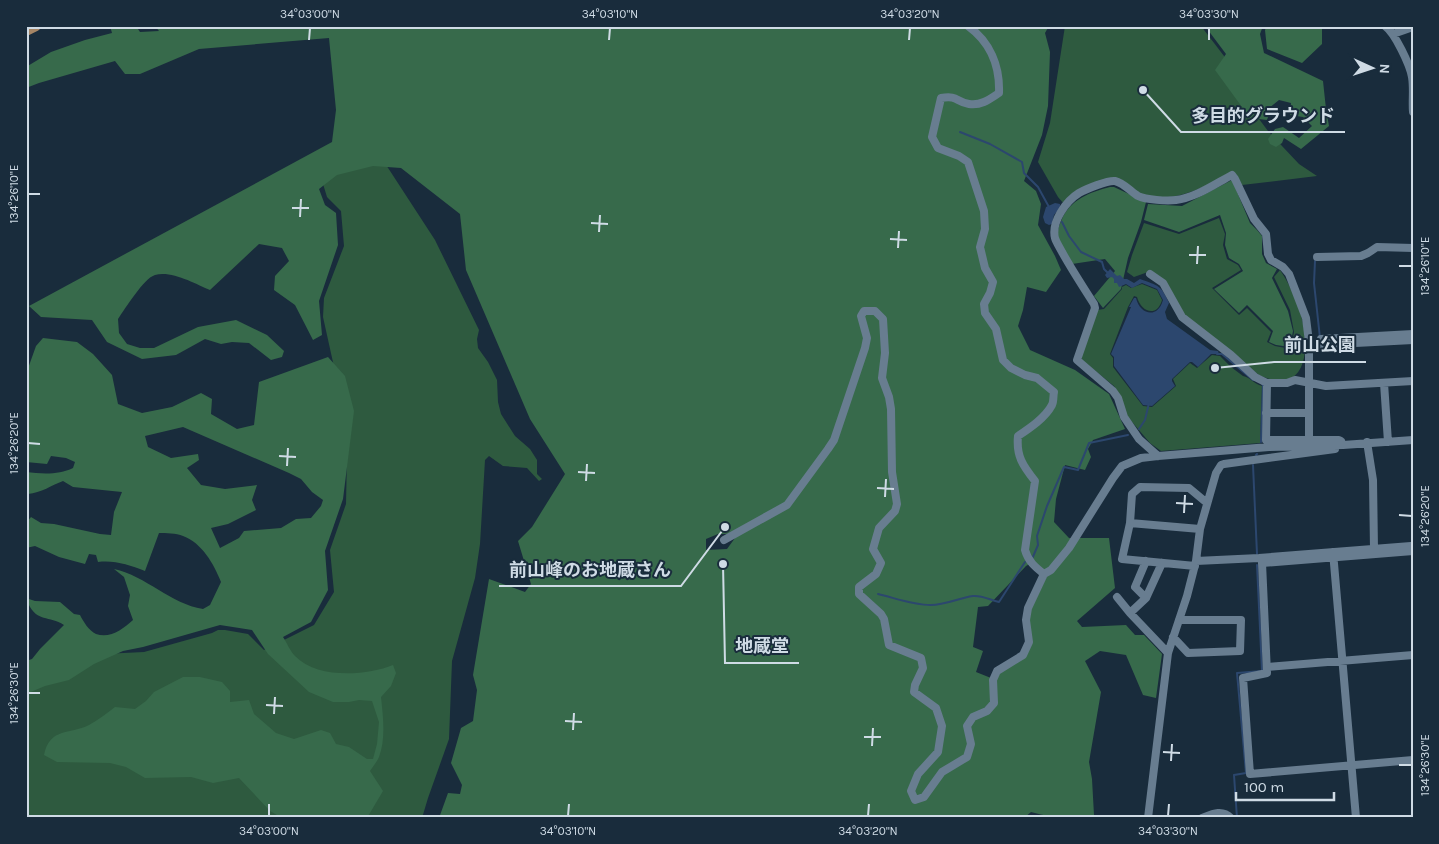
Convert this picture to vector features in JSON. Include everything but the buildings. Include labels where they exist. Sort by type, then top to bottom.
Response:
[{"type":"main road","points":[[26,32],[36,26]]},
{"type":"street","points":[[968,26],[979,34],[995,59],[1000,79],[999,93],[987,102],[969,104],[951,96],[941,98],[932,137],[938,148],[959,156],[968,162],[984,211],[985,229],[980,247],[985,268],[993,282],[984,304],[985,313],[996,329],[1003,360],[1011,368],[1037,378],[1054,392],[1053,404],[1032,427],[1018,436],[1017,447],[1023,466],[1034,481],[1025,553],[1033,565],[1044,574]]},
{"type":"street","points":[[1385,26],[1393,34],[1411,72],[1413,112]]},
{"type":"street","points":[[1393,34],[1413,27]]},
{"type":"street","points":[[1158,456],[1139,439],[1124,417],[1118,398],[1113,390],[1077,360],[1094,304],[1055,238],[1057,221],[1062,211],[1073,198],[1086,189],[1110,182],[1124,185],[1138,196],[1146,199],[1176,200],[1204,190],[1232,175],[1236,179],[1254,219],[1266,234],[1268,254],[1272,260],[1283,267],[1289,274],[1306,318],[1309,342],[1309,439]]},
{"type":"street","points":[[1317,257],[1361,256],[1368,254],[1377,247],[1413,248]]},
{"type":"street","points":[[1150,274],[1163,283],[1182,317],[1231,355],[1255,377],[1267,382],[1288,383],[1295,380],[1326,386],[1413,382]]},
{"type":"street","points":[[724,540],[787,505],[834,440],[866,348],[867,338],[861,316],[864,311],[875,311],[882,319],[885,353],[882,378],[891,409],[892,472],[897,504],[895,511],[879,528],[873,549],[881,563],[876,574],[859,587],[859,594],[881,614],[889,645],[921,658],[923,668],[915,685],[914,692],[936,708],[942,726],[938,752],[918,774],[911,791],[915,800],[924,797],[942,772],[967,757],[971,744],[967,726],[974,717],[987,711],[994,703],[993,680],[997,671],[1023,655],[1029,642],[1026,620],[1028,608],[1044,574],[1051,570],[1069,548],[1122,466],[1141,458],[1158,456],[1269,447],[1343,445],[1413,440]]},
{"type":"street","points":[[1413,334],[1319,342],[1413,340]]},
{"type":"street","points":[[1267,382],[1266,440],[1339,440],[1343,445]]},
{"type":"street","points":[[1384,383],[1388,442]]},
{"type":"street","points":[[1266,413],[1308,413]]},
{"type":"street","points":[[1367,442],[1373,480],[1374,549]]},
{"type":"street","points":[[1148,818],[1168,653],[1188,596],[1196,564],[1200,529],[1216,472],[1221,465],[1337,449],[1343,445]]},
{"type":"street","points":[[1207,503],[1189,488],[1140,487],[1132,494],[1130,523],[1122,559],[1196,564],[1259,558],[1413,551]]},
{"type":"street","points":[[1130,523],[1200,529]]},
{"type":"street","points":[[1413,546],[1262,563],[1267,673],[1242,678],[1250,774],[1413,760]]},
{"type":"street","points":[[1333,555],[1356,818]]},
{"type":"street","points":[[1146,561],[1134,587],[1146,598]]},
{"type":"street","points":[[1130,613],[1146,598],[1162,563]]},
{"type":"street","points":[[1117,596],[1130,613],[1168,653]]},
{"type":"street","points":[[1173,637],[1188,653],[1240,651],[1242,620],[1179,620]]},
{"type":"street","points":[[1266,667],[1413,655]]},
{"type":"street","points":[[1202,818],[1216,812],[1227,814],[1231,818]]},
{"type":"green space","points":[[110,26],[136,26],[140,32],[159,31],[155,26],[1049,26],[1045,33],[1050,52],[1048,106],[1042,135],[1024,181],[1036,191],[1041,204],[1038,225],[1061,270],[1046,292],[1027,287],[1018,326],[1030,350],[1075,370],[1109,394],[1125,429],[1093,440],[1088,449],[1091,457],[1085,470],[1065,465],[1056,499],[1054,522],[1069,538],[1109,538],[1115,588],[1077,621],[1082,627],[1126,625],[1135,635],[1144,635],[1162,654],[1156,698],[1143,695],[1126,655],[1100,651],[1085,661],[1101,692],[1089,762],[1094,815],[1062,818],[1031,812],[1024,818],[439,818],[448,793],[460,794],[462,785],[451,763],[461,728],[473,721],[477,690],[473,675],[489,579],[525,592],[531,584],[518,541],[532,527],[565,474],[530,419],[466,270],[460,214],[401,168],[373,166],[337,175],[319,189],[325,205],[336,213],[338,245],[319,301],[322,335],[313,340],[295,305],[274,290],[275,276],[289,261],[282,248],[259,244],[210,290],[183,278],[168,274],[151,277],[135,294],[118,319],[119,333],[127,344],[140,348],[154,348],[198,327],[236,320],[267,335],[284,351],[282,357],[271,360],[249,343],[232,342],[221,344],[205,339],[176,355],[142,359],[107,342],[92,320],[41,317],[29,306],[332,142],[336,110],[329,38],[199,49],[140,74],[125,74],[115,61],[26,88],[26,67],[51,52],[112,33]],"holes":[[[718,534],[730,534],[735,538],[727,549],[706,550],[706,539]],[[1033,562],[1048,574],[1031,609],[1024,657],[1000,673],[996,680],[976,672],[983,651],[973,647],[978,607],[988,606],[1026,566]]]},
{"type":"green space","points":[[1065,26],[1201,26],[1224,56],[1227,72],[1268,131],[1299,164],[1317,176],[1242,185],[1233,172],[1191,192],[1157,198],[1141,195],[1115,178],[1064,204],[1038,162],[1050,123]]},
{"type":"green space","points":[[1205,26],[1263,26],[1260,34],[1264,53],[1323,81],[1329,126],[1301,149],[1284,138],[1282,143],[1276,147],[1270,144],[1268,139],[1275,129],[1283,127],[1299,138],[1312,126],[1303,117],[1290,115],[1291,103],[1279,100],[1264,112],[1268,117],[1267,120],[1250,118],[1215,70],[1226,54]]},
{"type":"green space","points":[[1267,26],[1322,26],[1322,44],[1302,63],[1267,49],[1265,30]]},
{"type":"green space","points":[[379,154],[435,240],[479,330],[478,348],[497,380],[498,402],[501,414],[515,436],[530,449],[537,460],[537,474],[542,479],[539,481],[527,468],[503,466],[489,456],[485,460],[480,544],[475,578],[452,661],[449,739],[422,818],[26,818],[26,696],[42,681],[103,654],[144,652],[218,630],[248,634],[264,650],[314,625],[334,592],[330,550],[346,504],[347,455],[342,403],[323,317],[324,298],[344,246],[341,211],[327,197],[323,184],[329,171]]},
{"type":"green space","points":[[1232,180],[1250,223],[1262,236],[1262,254],[1266,263],[1277,269],[1272,278],[1288,311],[1293,331],[1290,347],[1269,342],[1273,331],[1247,305],[1239,313],[1214,289],[1243,271],[1239,264],[1229,258],[1225,245],[1226,233],[1220,215],[1179,232],[1144,220],[1148,204],[1182,206]]},
{"type":"green space","points":[[1114,187],[1146,202],[1128,258],[1121,289],[1103,308],[1094,296],[1115,271],[1105,259],[1072,264],[1058,238],[1058,229],[1066,212],[1075,202],[1095,191]]},
{"type":"green space","points":[[1219,218],[1225,234],[1223,245],[1227,259],[1238,265],[1241,270],[1212,288],[1239,315],[1247,308],[1271,332],[1267,342],[1275,346],[1291,349],[1294,332],[1290,310],[1274,277],[1280,270],[1294,296],[1303,325],[1305,353],[1302,365],[1296,374],[1288,380],[1275,380],[1259,375],[1182,313],[1164,280],[1148,272],[1134,277],[1127,272],[1144,223],[1179,234]]},
{"type":"green space","points":[[1142,284],[1157,290],[1162,300],[1160,306],[1153,311],[1149,311],[1134,296],[1110,354],[1113,358],[1113,367],[1143,406],[1152,407],[1176,386],[1173,379],[1190,363],[1197,368],[1212,355],[1220,356],[1243,376],[1262,386],[1260,443],[1161,451],[1150,443],[1127,416],[1114,386],[1082,360],[1082,354],[1097,310],[1104,309],[1122,287],[1126,285],[1131,288]]},
{"type":"green space","points":[[43,338],[77,342],[93,354],[112,375],[118,404],[142,413],[172,407],[201,393],[212,399],[211,414],[237,429],[254,425],[259,382],[328,357],[345,376],[354,411],[343,499],[325,551],[328,590],[311,622],[283,637],[295,656],[316,669],[329,672],[356,673],[382,669],[393,665],[396,673],[391,686],[381,697],[383,743],[378,759],[370,771],[383,791],[367,818],[282,818],[270,811],[239,778],[213,783],[191,777],[145,778],[126,767],[110,763],[57,762],[44,755],[51,740],[61,733],[89,725],[115,707],[135,709],[154,692],[183,677],[200,677],[222,682],[230,691],[230,702],[249,700],[254,714],[276,733],[294,739],[321,730],[330,733],[336,744],[349,747],[367,759],[373,759],[377,744],[379,722],[372,701],[333,702],[309,692],[268,654],[252,630],[220,625],[123,651],[94,664],[69,680],[45,686],[26,694],[26,661],[32,659],[64,625],[39,616],[26,603],[26,598],[35,601],[60,602],[74,614],[80,615],[86,626],[93,633],[106,635],[121,630],[133,620],[128,606],[130,595],[124,577],[114,569],[137,578],[180,602],[203,609],[210,605],[221,582],[211,561],[202,549],[190,539],[177,534],[159,533],[145,571],[116,562],[98,562],[96,555],[89,554],[85,564],[59,557],[35,546],[26,548],[26,523],[31,517],[41,523],[111,535],[114,512],[122,492],[73,487],[63,481],[37,492],[28,494],[26,492],[26,472],[62,472],[73,468],[75,462],[66,458],[51,456],[47,464],[26,462],[26,374],[36,346]],"holes":[[[183,427],[301,479],[312,492],[323,500],[321,506],[311,518],[296,519],[281,528],[244,531],[239,538],[220,548],[211,528],[228,524],[256,510],[252,500],[257,485],[225,489],[201,485],[187,468],[199,460],[198,454],[171,458],[148,447],[145,436]]]},
{"type":"water","points":[[1055,203],[1060,204],[1060,208],[1054,215],[1052,224],[1049,225],[1045,223],[1043,217],[1046,207]]},
{"type":"water","points":[[1110,269],[1117,276],[1120,275],[1134,283],[1140,279],[1159,287],[1169,303],[1165,312],[1167,319],[1210,350],[1218,351],[1219,354],[1211,354],[1198,367],[1190,362],[1172,379],[1175,386],[1152,406],[1143,405],[1114,366],[1114,357],[1111,354],[1134,298],[1136,298],[1141,308],[1149,312],[1157,310],[1163,300],[1157,289],[1142,283],[1132,288],[1126,284],[1119,287],[1117,283],[1114,283],[1112,277],[1107,278],[1105,275]]},
{"type":"waterway","points":[[960,132],[990,144],[1022,162],[1024,173],[1038,187],[1049,207]]},
{"type":"waterway","points":[[1062,222],[1069,236],[1081,252],[1102,262],[1104,269],[1109,274]]},
{"type":"waterway","points":[[1315,261],[1314,283],[1320,338]]},
{"type":"waterway","points":[[1217,354],[1222,354],[1253,380]]},
{"type":"waterway","points":[[1261,442],[1262,384]]},
{"type":"waterway","points":[[1139,429],[1145,420],[1149,403]]},
{"type":"waterway","points":[[1032,559],[1038,545],[1037,536],[1047,506],[1064,467],[1078,470],[1089,443],[1128,435]]},
{"type":"waterway","points":[[1253,465],[1257,554]]},
{"type":"waterway","points":[[878,594],[924,605],[942,604],[973,596],[999,602],[1025,562]]},
{"type":"waterway","points":[[1237,818],[1234,775],[1246,773],[1237,673],[1262,671],[1257,565]]},
{"type":"place","name":"多目的グラウンド","points":[[1143,90]]},
{"type":"place","name":"前山公園","points":[[1215,368]]},
{"type":"place","name":"前山峰のお地蔵さん","points":[[725,527]]},
{"type":"place","name":"地蔵堂","points":[[723,564]]}]
